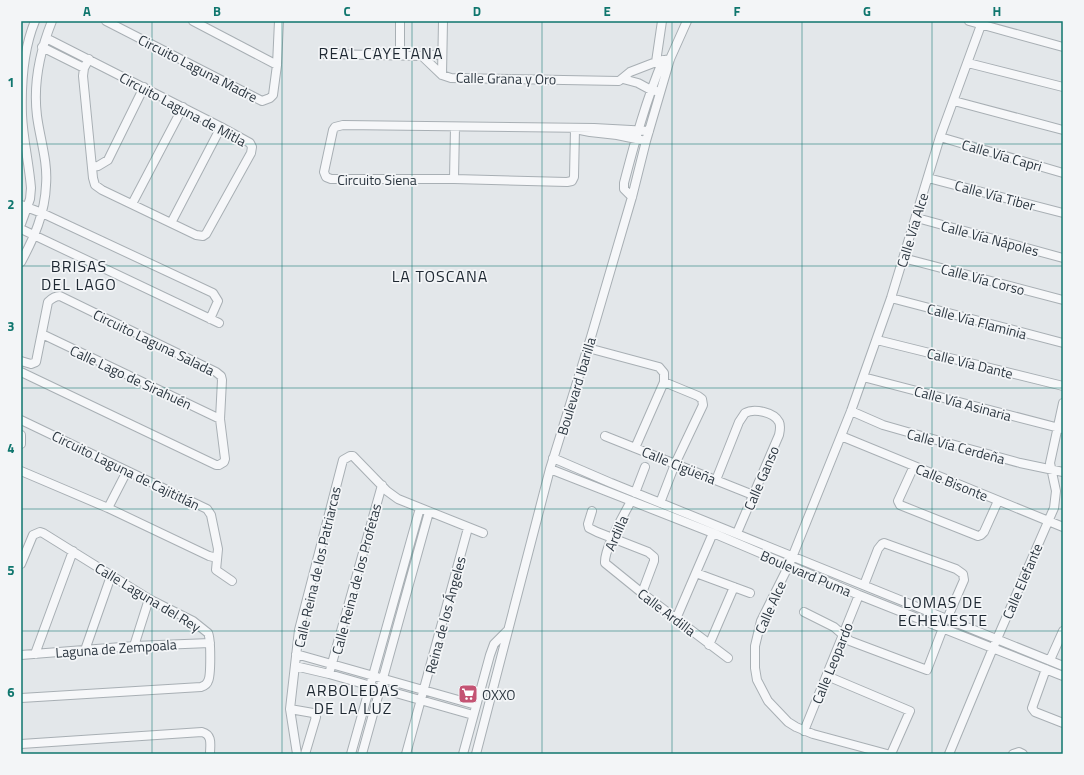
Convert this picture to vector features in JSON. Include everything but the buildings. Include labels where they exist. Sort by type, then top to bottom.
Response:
[{"type":"street","points":[[21,224],[24,207],[30,199],[22,124],[24,66],[27,46],[35,21]]},
{"type":"street","points":[[21,262],[35,235],[42,213],[47,183],[46,165],[38,124],[36,101],[37,75],[42,47],[52,21]]},
{"type":"street","name":"Circuito Laguna Madre","points":[[106,21],[262,101],[273,95],[277,65]]},
{"type":"street","points":[[193,21],[277,65],[279,21]]},
{"type":"street","points":[[400,21],[400,56]]},
{"type":"street","points":[[442,21],[442,75]]},
{"type":"street","points":[[632,197],[626,192],[624,186],[635,140],[650,90],[663,61],[662,21]]},
{"type":"street","name":"Boulevard Ibarilla","points":[[476,754],[550,469],[588,348],[632,197],[648,131],[661,91],[663,61],[684,21]]},
{"type":"street","points":[[969,21],[1063,47]]},
{"type":"street","name":"Calle Vía Alce","points":[[841,436],[877,340],[917,218],[940,137],[981,24]]},
{"type":"street","name":"Circuito Laguna de Mitla","points":[[46,38],[88,59],[144,87],[249,142],[252,146],[251,153],[208,232],[203,236],[200,236],[98,188],[94,181],[92,167],[83,76],[84,68],[88,59]]},
{"type":"street","points":[[42,47],[84,68]]},
{"type":"street","points":[[325,54],[400,56],[442,54]]},
{"type":"street","name":"Calle Grana y Oro","points":[[422,56],[442,75],[452,78],[619,80],[630,72],[663,61]]},
{"type":"street","points":[[968,63],[1063,88]]},
{"type":"street","name":"Calle Grana y Oro","points":[[623,78],[638,83],[650,90],[661,91]]},
{"type":"street","points":[[92,167],[98,166],[108,160],[144,87]]},
{"type":"street","points":[[954,101],[1063,130]]},
{"type":"street","points":[[132,204],[183,107]]},
{"type":"street","points":[[22,115],[37,114]]},
{"type":"street","points":[[22,124],[38,124]]},
{"type":"street","name":"Circuito Siena","points":[[575,129],[574,176],[570,182],[331,178],[326,177],[324,172],[332,132],[335,127],[339,126],[454,127],[638,130],[648,131]]},
{"type":"street","points":[[170,222],[221,127]]},
{"type":"street","points":[[454,127],[454,179]]},
{"type":"street","name":"Circuito Siena","points":[[575,129],[646,141]]},
{"type":"street","name":"Calle Vía Capri","points":[[940,137],[1063,173]]},
{"type":"street","name":"Calle Vía Tiber","points":[[928,178],[1063,213]]},
{"type":"street","points":[[24,207],[42,213],[213,293],[218,301],[210,319]]},
{"type":"street","name":"Calle Vía Nápoles","points":[[917,218],[1063,258]]},
{"type":"street","points":[[21,229],[219,323]]},
{"type":"street","name":"Calle Vía Corso","points":[[903,258],[1063,300]]},
{"type":"street","name":"Circuito Laguna Salada","points":[[21,361],[31,364],[36,362],[48,302],[54,297],[60,296],[219,374],[222,380],[220,419],[225,460],[219,465],[21,372]]},
{"type":"street","name":"Calle Vía Flaminia","points":[[891,298],[1063,343]]},
{"type":"street","name":"Calle Lago de Sirahuén","points":[[42,334],[220,419]]},
{"type":"street","name":"Calle Vía Dante","points":[[877,340],[1063,386]]},
{"type":"street","points":[[588,348],[659,367],[664,373],[664,382],[635,448]]},
{"type":"street","name":"Calle Vía Asinaria","points":[[863,377],[1060,429]]},
{"type":"street","points":[[660,503],[675,464],[703,405],[702,399],[698,396],[664,382]]},
{"type":"street","name":"Calle Elefante","points":[[949,754],[1047,520],[1054,508],[1056,500],[1055,484],[1050,469],[1050,463],[1060,429],[1063,403]]},
{"type":"street","name":"Calle Ganso","points":[[716,480],[744,413],[755,410],[769,414],[776,418],[780,427],[780,435],[737,533]]},
{"type":"street","name":"Calle Vía Cerdeña","points":[[851,411],[883,425],[911,434],[1020,463],[1063,472]]},
{"type":"street","name":"Circuito Laguna de Cajititlán","points":[[21,420],[207,509],[211,516],[218,549],[216,570],[232,581]]},
{"type":"street","points":[[21,435],[21,444]]},
{"type":"street","name":"Calle Cigüeña","points":[[605,436],[754,495]]},
{"type":"street","name":"Calle Bisonte","points":[[841,436],[1063,527]]},
{"type":"street","name":"Calle Alce","points":[[841,436],[793,556],[761,621],[754,651],[755,668],[757,680],[762,691],[774,709],[788,722],[804,731],[887,754]]},
{"type":"street","name":"Calle Reina de los Patriarcas","points":[[296,754],[290,709],[298,630],[342,463],[345,458],[354,456],[382,485]]},
{"type":"street","name":"Boulevard Puma","points":[[554,458],[635,493],[1063,666]]},
{"type":"street","points":[[914,466],[898,501],[899,504],[978,536],[984,532],[998,501]]},
{"type":"street","points":[[635,493],[645,467]]},
{"type":"street","name":"Boulevard Puma","points":[[550,469],[713,533],[859,595],[1063,676]]},
{"type":"street","points":[[21,471],[108,508],[209,556],[217,558]]},
{"type":"street","points":[[108,508],[127,471]]},
{"type":"street","points":[[382,485],[392,496],[483,533]]},
{"type":"street","name":"Calle Reina de los Profetas","points":[[329,674],[382,485]]},
{"type":"street","name":"Ardilla","points":[[607,566],[605,561],[612,538],[631,501]]},
{"type":"street","points":[[351,754],[420,508]]},
{"type":"street","points":[[592,510],[588,524],[589,528],[651,554],[654,558],[642,593]]},
{"type":"street","points":[[362,754],[429,512]]},
{"type":"street","name":"Reina de los Ángeles","points":[[406,754],[468,528]]},
{"type":"street","name":"Calle Laguna del Rey","points":[[21,564],[30,539],[36,533],[43,533],[149,599],[193,621],[208,633],[210,643],[210,679],[207,684],[201,687],[21,698]]},
{"type":"street","points":[[676,619],[713,533]]},
{"type":"street","points":[[864,586],[878,549],[884,543],[956,569],[963,574],[964,580],[947,619]]},
{"type":"street","points":[[35,654],[73,551]]},
{"type":"street","name":"Calle Ardilla","points":[[607,566],[728,658]]},
{"type":"street","points":[[696,573],[750,593]]},
{"type":"street","points":[[85,650],[111,576]]},
{"type":"street","points":[[709,644],[734,586]]},
{"type":"street","name":"Calle Leopardo","points":[[804,731],[859,595]]},
{"type":"street","points":[[134,646],[149,599]]},
{"type":"street","points":[[804,612],[834,627],[850,641],[927,670],[943,628]]},
{"type":"street","points":[[463,754],[494,644],[507,631]]},
{"type":"street","points":[[1050,660],[1063,631]]},
{"type":"street","name":"Laguna de Zempoala","points":[[21,655],[134,646],[210,643]]},
{"type":"street","points":[[296,654],[476,705]]},
{"type":"street","points":[[295,666],[329,674],[473,715]]},
{"type":"street","points":[[1046,669],[1032,706],[1033,710],[1063,723]]},
{"type":"street","points":[[827,676],[910,711],[891,754]]},
{"type":"street","points":[[290,709],[313,713],[316,717],[305,754]]},
{"type":"street","points":[[21,744],[202,732],[206,733],[210,738],[210,754]]},
{"type":"street","points":[[1014,754],[1019,752],[1023,754]]},
{"type":"place","name":"OXXO","points":[[468,694]]},
{"type":"district","name":"REAL CAYETANA","points":[[381,53]]},
{"type":"district","name":"BRISAS DEL LAGO","points":[[79,275]]},
{"type":"district","name":"LA TOSCANA","points":[[440,276]]},
{"type":"district","name":"LOMAS DE ECHEVESTE","points":[[943,611]]},
{"type":"district","name":"ARBOLEDAS DE LA LUZ","points":[[353,699]]}]
